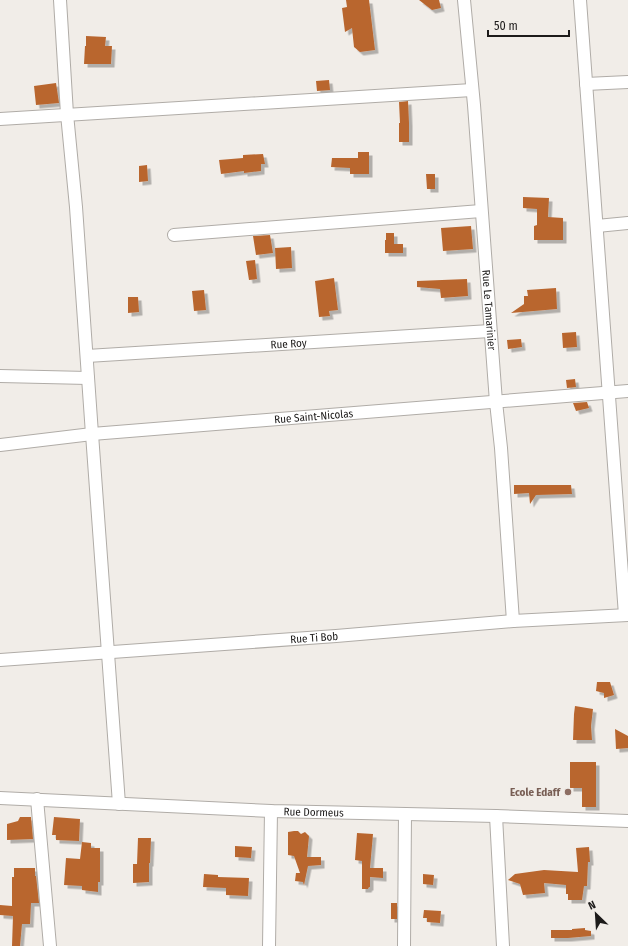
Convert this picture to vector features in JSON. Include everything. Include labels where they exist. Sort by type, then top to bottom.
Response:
[{"type":"street","points":[[60,0],[67,114],[76,208],[119,804]]},
{"type":"street","name":"Rue Le Tamarinier","points":[[464,0],[490,331],[501,448],[513,621]]},
{"type":"street","points":[[580,0],[596,226],[627,615]]},
{"type":"street","points":[[586,84],[628,82]]},
{"type":"street","points":[[0,118],[472,90]]},
{"type":"street","points":[[174,235],[481,211]]},
{"type":"street","points":[[596,226],[628,224]]},
{"type":"street","name":"Rue Roy","points":[[87,356],[490,331]]},
{"type":"street","points":[[0,376],[88,378]]},
{"type":"street","name":"Rue Saint-Nicolas","points":[[0,445],[92,434],[628,392]]},
{"type":"street","name":"Rue Ti Bob","points":[[0,660],[336,636],[513,621],[627,615]]},
{"type":"street","name":"Rue Dormeus","points":[[0,798],[271,811],[496,816],[628,821]]},
{"type":"street","points":[[37,799],[50,946]]},
{"type":"street","points":[[269,946],[271,811]]},
{"type":"street","points":[[404,946],[405,814]]},
{"type":"street","points":[[496,816],[503,946]]},
{"type":"building","points":[[346,0],[369,0],[375,50],[360,52],[354,47],[352,28],[345,32],[342,8],[347,7]]},
{"type":"building","points":[[419,0],[439,0],[441,8],[432,10]]},
{"type":"building","points":[[86,36],[106,37],[105,46],[112,46],[111,64],[84,64]]},
{"type":"building","points":[[329,80],[330,90],[317,91],[316,81]]},
{"type":"building","points":[[56,83],[59,103],[36,105],[34,86]]},
{"type":"building","points":[[408,101],[409,142],[399,142],[399,102]]},
{"type":"building","points":[[358,152],[369,152],[369,174],[350,174],[350,168],[331,167],[332,158],[358,158]]},
{"type":"building","points":[[263,154],[265,164],[261,164],[261,171],[244,173],[244,171],[221,174],[219,160],[243,158],[243,155]]},
{"type":"building","points":[[147,165],[148,181],[139,182],[139,166]]},
{"type":"building","points":[[426,174],[435,174],[435,189],[427,189]]},
{"type":"building","points":[[523,197],[549,198],[548,217],[563,218],[563,240],[534,240],[534,226],[537,225],[537,209],[523,208]]},
{"type":"building","points":[[471,226],[473,249],[443,251],[441,228]]},
{"type":"building","points":[[386,233],[394,233],[394,244],[403,244],[403,253],[385,253]]},
{"type":"building","points":[[270,235],[273,253],[256,255],[253,236]]},
{"type":"building","points":[[291,247],[292,268],[276,269],[275,248]]},
{"type":"building","points":[[255,260],[257,279],[249,280],[246,261]]},
{"type":"building","points":[[334,278],[338,310],[329,311],[330,316],[319,317],[315,281]]},
{"type":"building","points":[[467,279],[468,296],[441,298],[440,289],[417,287],[417,281]]},
{"type":"building","points":[[556,288],[557,309],[511,313],[524,304],[524,296],[528,296],[527,290]]},
{"type":"building","points":[[204,290],[206,310],[194,311],[192,291]]},
{"type":"building","points":[[128,297],[138,297],[139,312],[128,313]]},
{"type":"building","points":[[576,332],[577,347],[563,348],[562,333]]},
{"type":"building","points":[[521,339],[522,347],[508,349],[507,340]]},
{"type":"building","points":[[575,379],[576,387],[567,388],[566,380]]},
{"type":"building","points":[[587,402],[589,408],[576,411],[573,403]]},
{"type":"building","points":[[514,485],[571,485],[572,494],[536,495],[530,504],[529,493],[514,494]]},
{"type":"building","points":[[597,682],[610,682],[614,695],[604,698],[604,693],[596,691]]},
{"type":"building","points":[[575,706],[593,709],[591,726],[592,740],[573,740]]},
{"type":"building","points":[[615,729],[628,736],[628,748],[616,749]]},
{"type":"building","points":[[570,762],[596,762],[596,807],[582,807],[582,788],[570,788]]},
{"type":"building","points":[[20,817],[31,817],[33,839],[7,840],[7,824],[18,821]]},
{"type":"building","points":[[54,817],[80,819],[79,841],[56,840],[56,835],[52,835]]},
{"type":"building","points":[[298,831],[301,834],[305,832],[309,836],[307,857],[321,857],[321,865],[308,866],[304,885],[303,882],[295,881],[296,873],[300,873],[294,856],[288,855],[288,832]]},
{"type":"building","points":[[357,833],[373,834],[370,868],[383,868],[383,878],[370,877],[370,887],[368,889],[362,889],[362,861],[355,860]]},
{"type":"building","points":[[138,838],[151,838],[149,882],[133,883],[133,864],[137,864]]},
{"type":"building","points":[[82,842],[91,843],[91,848],[100,848],[100,882],[98,882],[98,892],[82,890],[82,886],[64,885],[66,858],[80,859]]},
{"type":"building","points":[[235,846],[252,847],[251,858],[235,857]]},
{"type":"building","points":[[589,847],[590,862],[588,862],[587,886],[584,886],[582,900],[568,900],[566,885],[544,883],[545,893],[523,895],[520,884],[508,880],[515,874],[544,870],[578,872],[576,848]]},
{"type":"building","points":[[14,868],[35,868],[39,903],[31,903],[30,924],[22,924],[20,946],[12,946],[13,916],[0,915],[0,905],[12,906],[12,877],[14,877]]},
{"type":"building","points":[[204,874],[218,875],[218,877],[249,878],[248,896],[226,895],[226,888],[203,887]]},
{"type":"building","points":[[423,874],[434,875],[433,885],[423,884]]},
{"type":"building","points":[[391,903],[397,903],[397,919],[391,919]]},
{"type":"building","points":[[424,910],[441,911],[440,923],[427,922],[427,918],[423,918]]},
{"type":"building","points":[[585,928],[585,930],[591,931],[591,936],[551,938],[551,930],[572,930]]},
{"type":"place","name":"Ecole Edaff","points":[[568,792]]}]
